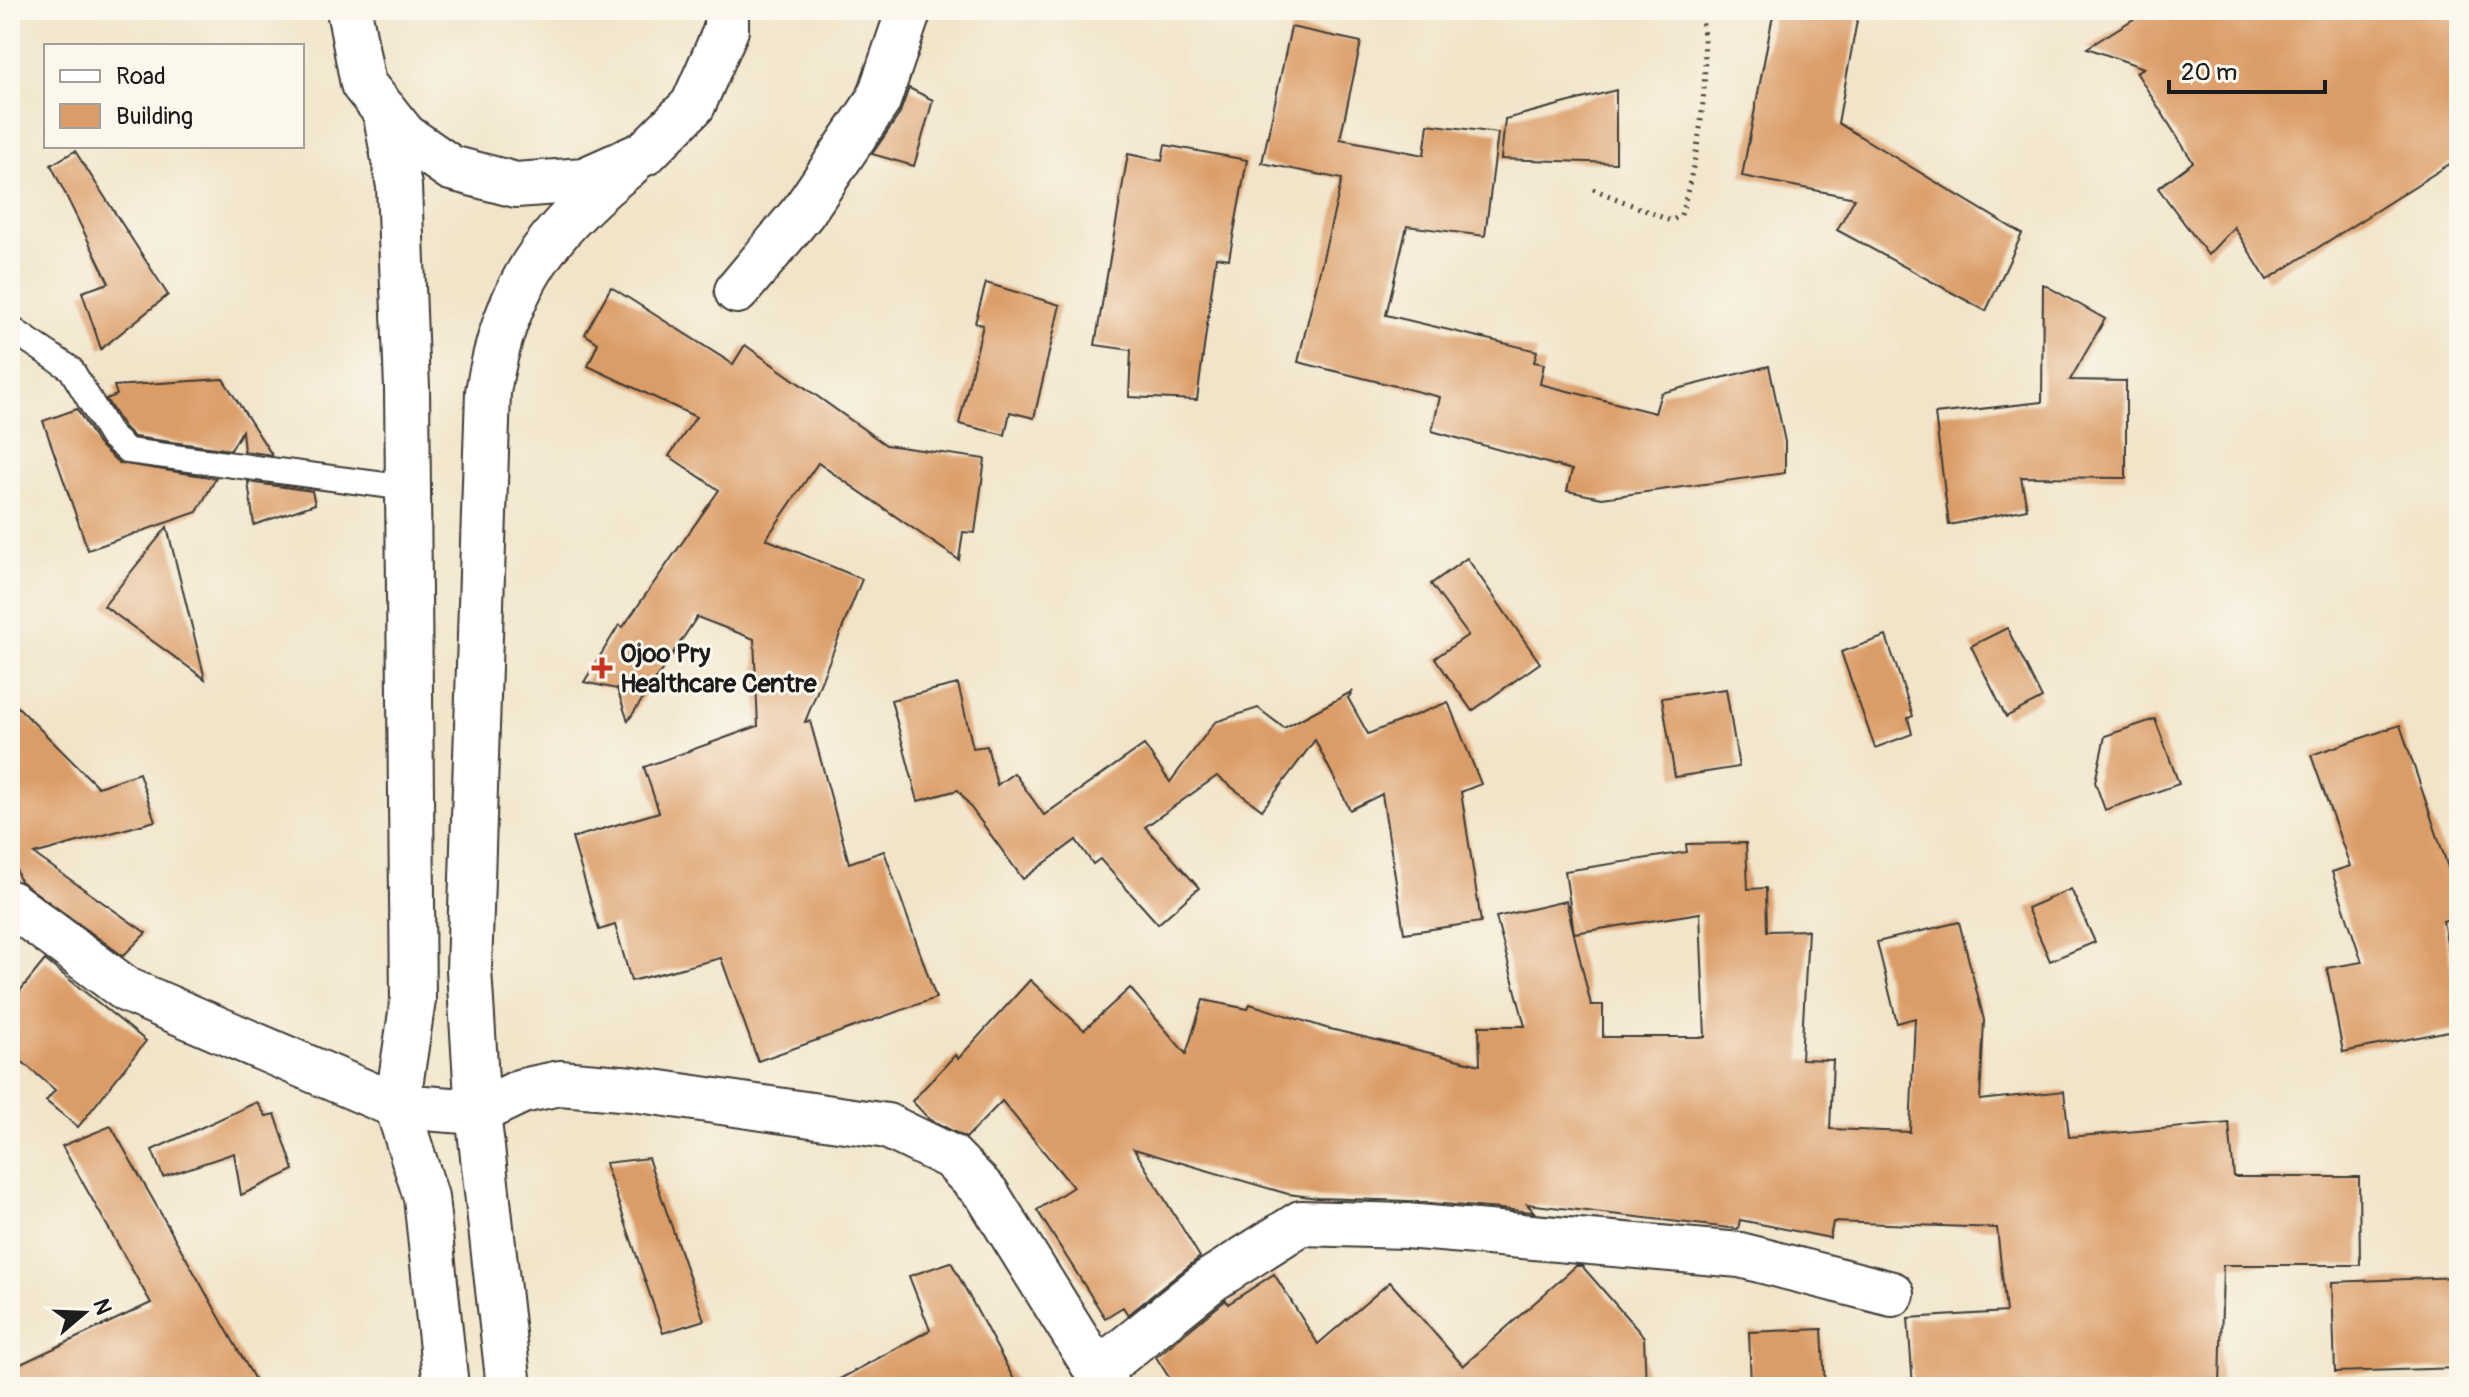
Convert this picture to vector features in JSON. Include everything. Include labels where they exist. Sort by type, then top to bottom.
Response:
[{"type":"main road","points":[[349,10],[363,84],[405,136],[451,168],[516,185],[584,180],[645,153]]},
{"type":"main road","points":[[737,291],[803,212],[878,101],[909,10]]},
{"type":"main road","points":[[510,1384],[478,1112],[469,970],[488,392],[496,342],[514,294],[550,240],[594,193],[645,153],[693,105],[730,17]]},
{"type":"main road","points":[[385,111],[399,186],[407,488],[413,1000],[397,1106],[426,1197],[446,1387]]},
{"type":"main road","points":[[10,903],[127,990],[397,1106],[478,1112],[522,1091],[560,1083],[633,1089],[887,1126],[951,1157],[987,1194],[1102,1379],[1211,1280],[1301,1223],[1406,1226],[1740,1255],[1892,1294]]},
{"type":"lane","points":[[10,328],[71,369],[111,436],[128,451],[157,458],[407,488]]},
{"type":"path","points":[[1593,189],[1671,221],[1681,215],[1698,144],[1706,46],[1701,10]]},
{"type":"building","points":[[1774,10],[1859,10],[1838,123],[2022,234],[1986,311],[1837,230],[1855,198],[1742,176]]},
{"type":"building","points":[[2148,10],[2459,10],[2459,158],[2267,280],[2234,227],[2208,255],[2158,188],[2193,162],[2136,72],[2144,68],[2087,48]]},
{"type":"building","points":[[1291,27],[1361,42],[1340,139],[1424,155],[1428,124],[1498,133],[1485,236],[1407,226],[1386,315],[1537,351],[1534,362],[1544,364],[1540,384],[1655,413],[1661,393],[1769,366],[1785,442],[1785,473],[1602,498],[1567,491],[1572,470],[1432,431],[1440,397],[1298,362],[1342,179],[1262,163]]},
{"type":"building","points":[[909,88],[933,100],[914,166],[872,154],[899,115]]},
{"type":"building","points":[[1616,90],[1616,163],[1501,159],[1505,119]]},
{"type":"building","points":[[1165,145],[1247,160],[1229,259],[1216,257],[1197,400],[1129,397],[1131,350],[1095,345],[1128,154],[1162,161]]},
{"type":"building","points":[[75,151],[168,295],[101,349],[82,292],[109,283],[51,165]]},
{"type":"building","points":[[986,283],[1060,305],[1034,418],[1010,412],[1005,435],[959,424],[983,325],[975,323]]},
{"type":"building","points":[[2043,284],[2105,319],[2070,380],[2126,381],[2126,478],[2021,477],[2027,509],[1949,525],[1935,414],[2042,402]]},
{"type":"building","points":[[611,287],[733,364],[745,345],[886,445],[985,459],[975,533],[963,532],[959,560],[818,463],[766,539],[862,579],[805,722],[810,721],[849,863],[884,851],[936,998],[758,1061],[721,958],[631,981],[615,925],[599,930],[572,838],[659,812],[644,767],[758,726],[754,639],[697,617],[628,721],[617,689],[584,682],[619,625],[623,627],[719,490],[669,456],[696,417],[588,366],[598,343],[585,334]]},
{"type":"building","points":[[223,379],[272,455],[244,451],[242,431],[231,450],[134,437],[106,399],[117,395],[114,386]]},
{"type":"building","points":[[77,409],[98,444],[119,463],[216,478],[197,512],[88,550],[43,421]]},
{"type":"building","points":[[248,482],[312,491],[315,504],[254,525]]},
{"type":"building","points":[[167,527],[205,679],[104,606]]},
{"type":"building","points":[[1467,558],[1540,663],[1472,711],[1435,658],[1468,635],[1431,584]]},
{"type":"building","points":[[2007,628],[2042,698],[2006,717],[1971,646]]},
{"type":"building","points":[[1886,636],[1913,716],[1908,718],[1912,734],[1875,748],[1841,652]]},
{"type":"building","points":[[958,684],[973,748],[987,746],[997,785],[1014,773],[1044,815],[1144,745],[1170,782],[1215,722],[1258,708],[1284,728],[1353,691],[1348,698],[1368,734],[1448,702],[1481,784],[1461,792],[1481,922],[1404,933],[1382,794],[1350,810],[1315,740],[1262,810],[1217,776],[1145,827],[1199,888],[1158,924],[1100,859],[1093,864],[1076,840],[1023,879],[958,790],[918,801],[891,700]]},
{"type":"building","points":[[1726,689],[1739,767],[1675,777],[1662,698]]},
{"type":"building","points":[[10,699],[98,787],[139,773],[155,821],[34,854],[146,933],[123,956],[20,881],[13,860],[10,861]]},
{"type":"building","points":[[2155,719],[2179,784],[2105,810],[2095,782],[2105,736]]},
{"type":"building","points":[[2400,725],[2459,900],[2459,916],[2443,921],[2459,1007],[2459,1029],[2343,1052],[2327,968],[2362,962],[2332,872],[2350,866],[2311,755]]},
{"type":"building","points":[[1746,843],[1748,889],[1766,888],[1767,931],[1808,930],[1801,1059],[1833,1060],[1830,1129],[1910,1132],[1915,1018],[1897,1023],[1877,942],[1959,922],[1984,1020],[1980,1100],[2064,1091],[2069,1137],[2229,1123],[2234,1177],[2359,1177],[2360,1265],[2223,1265],[2220,1387],[1913,1387],[1908,1318],[2006,1312],[1997,1228],[1833,1222],[1830,1238],[1740,1220],[1738,1229],[1527,1204],[1534,1212],[1408,1201],[1318,1198],[1288,1194],[1134,1149],[1200,1257],[1128,1315],[1123,1307],[1105,1318],[1037,1210],[1073,1187],[1002,1101],[966,1138],[929,1119],[912,1101],[956,1054],[958,1059],[1030,980],[1084,1030],[1130,988],[1186,1054],[1203,1000],[1248,1009],[1250,1004],[1326,1028],[1480,1065],[1479,1026],[1525,1026],[1496,917],[1566,901],[1591,1005],[1603,1005],[1603,1037],[1705,1037],[1700,913],[1574,933],[1565,871],[1687,852],[1686,844]]},
{"type":"building","points":[[2071,889],[2095,942],[2050,961],[2027,908]]},
{"type":"building","points":[[45,960],[146,1041],[78,1127],[46,1101],[55,1090],[10,1051],[10,1003]]},
{"type":"building","points":[[257,1102],[266,1116],[275,1114],[294,1170],[241,1195],[234,1153],[163,1177],[152,1150]]},
{"type":"building","points":[[111,1126],[259,1387],[10,1387],[10,1369],[151,1303],[62,1146]]},
{"type":"building","points":[[648,1158],[704,1320],[663,1333],[605,1163]]},
{"type":"building","points":[[951,1262],[1018,1387],[825,1387],[930,1330],[909,1276]]},
{"type":"building","points":[[1576,1266],[1582,1266],[1644,1337],[1646,1387],[1175,1387],[1156,1357],[1226,1300],[1228,1304],[1274,1274],[1318,1344],[1390,1282],[1463,1366]]},
{"type":"building","points":[[2459,1277],[2459,1368],[2335,1372],[2332,1282]]},
{"type":"building","points":[[1822,1329],[1825,1387],[1751,1387],[1749,1332]]},
{"type":"place","name":"Ojoo Pry Healthcare Centre","points":[[602,668]]}]
